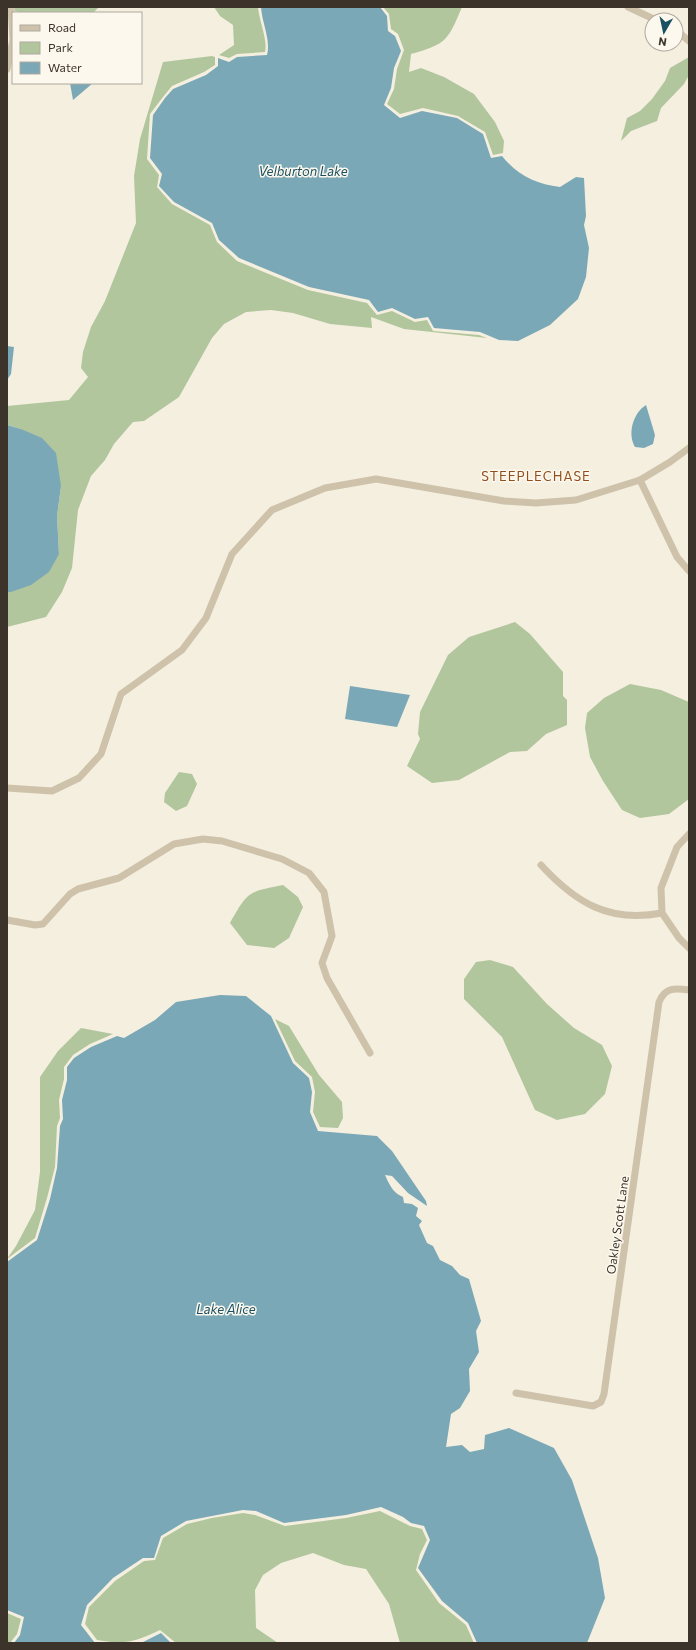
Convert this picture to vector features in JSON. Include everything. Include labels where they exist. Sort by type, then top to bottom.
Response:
[{"type":"street","points":[[11,7],[12,24]]},
{"type":"street","points":[[628,7],[644,14]]},
{"type":"street","points":[[7,69],[12,45]]},
{"type":"street","points":[[7,788],[52,791],[79,778],[100,754],[121,694],[182,650],[206,618],[232,554],[272,510],[325,488],[376,479],[482,498],[536,503],[576,500],[640,480],[689,448]]},
{"type":"street","points":[[640,480],[678,557],[689,572]]},
{"type":"street","points":[[689,834],[677,846],[668,866],[661,888],[662,913],[679,938],[689,948]]},
{"type":"street","points":[[7,920],[35,925],[44,924],[70,894],[78,889],[119,878],[174,844],[184,841],[203,839],[222,841],[282,859],[308,873],[324,892],[332,936],[322,963],[327,978],[370,1053]]},
{"type":"street","points":[[541,865],[562,887],[578,899],[596,908],[615,913],[645,916],[662,913]]},
{"type":"street","name":"Oakley Scott Lane","points":[[516,1393],[593,1406],[601,1402],[604,1394],[659,1002],[667,990],[676,988],[689,990]]},
{"type":"green space","points":[[14,7],[99,7],[94,12],[15,11]]},
{"type":"green space","points":[[214,7],[258,7],[266,47],[265,52],[237,54],[229,58],[219,55],[234,45],[233,25],[220,16]]},
{"type":"green space","points":[[383,7],[462,7],[453,27],[445,39],[432,47],[411,54],[409,72],[421,68],[444,77],[474,94],[495,122],[504,141],[503,153],[493,155],[485,132],[458,116],[423,108],[400,114],[387,104],[394,89],[397,69],[404,50],[398,34],[391,29],[389,14]]},
{"type":"green space","points":[[212,56],[215,57],[215,65],[204,72],[172,86],[150,114],[147,159],[159,175],[157,187],[172,204],[210,225],[217,242],[237,261],[308,290],[367,303],[377,315],[392,311],[415,322],[427,320],[433,331],[479,335],[487,338],[404,329],[371,317],[372,328],[330,324],[293,313],[271,310],[246,312],[224,324],[212,338],[179,397],[144,421],[133,422],[114,444],[105,460],[91,476],[78,510],[72,568],[62,592],[46,617],[7,627],[7,592],[11,592],[59,554],[57,516],[61,486],[21,429],[7,425],[7,406],[69,400],[88,377],[81,368],[83,352],[91,327],[105,301],[136,223],[134,176],[140,139],[163,62]]},
{"type":"green space","points":[[689,57],[689,75],[684,84],[661,108],[657,121],[631,131],[621,141],[627,118],[640,111],[652,99],[665,81],[670,68]]},
{"type":"green space","points":[[515,622],[530,634],[563,672],[563,696],[567,700],[567,725],[546,734],[527,751],[510,752],[459,780],[432,783],[407,766],[420,739],[418,734],[420,712],[448,655],[469,637]]},
{"type":"green space","points":[[630,684],[661,690],[689,702],[689,799],[669,814],[640,818],[622,810],[603,781],[590,757],[585,728],[587,713],[604,698]]},
{"type":"green space","points":[[179,772],[192,774],[197,784],[187,806],[176,811],[164,802],[165,793]]},
{"type":"green space","points":[[283,885],[298,897],[303,907],[289,938],[274,948],[247,945],[230,923],[236,912],[245,899],[250,895],[262,889]]},
{"type":"green space","points":[[490,960],[513,967],[547,1004],[574,1028],[602,1045],[612,1066],[605,1094],[585,1114],[557,1120],[535,1110],[502,1037],[464,999],[464,979],[476,962]]},
{"type":"green space","points":[[275,1019],[289,1026],[319,1075],[342,1102],[343,1118],[338,1128],[320,1127],[313,1112],[315,1092],[312,1077],[295,1061]]},
{"type":"green space","points":[[81,1028],[113,1034],[90,1044],[73,1055],[64,1067],[64,1079],[59,1100],[60,1118],[57,1126],[55,1167],[47,1198],[35,1238],[7,1259],[16,1246],[35,1210],[40,1172],[40,1077],[58,1051]]},
{"type":"green space","points":[[380,1511],[410,1526],[422,1529],[427,1540],[420,1554],[416,1570],[439,1603],[466,1625],[474,1643],[400,1643],[389,1604],[366,1569],[344,1565],[313,1553],[281,1563],[263,1575],[255,1590],[256,1628],[278,1643],[176,1643],[160,1630],[137,1640],[116,1642],[97,1640],[85,1624],[89,1607],[115,1581],[144,1561],[155,1560],[163,1538],[187,1524],[243,1513],[255,1515],[285,1526],[346,1518]]},
{"type":"green space","points":[[7,1613],[21,1619],[17,1634],[10,1643],[7,1643]]},
{"type":"water","name":"Velburton Lake","points":[[261,7],[380,7],[387,16],[388,31],[395,36],[401,51],[394,68],[391,88],[384,105],[400,118],[422,111],[457,118],[483,134],[491,158],[502,156],[521,174],[543,184],[560,187],[576,177],[584,178],[586,216],[584,225],[589,248],[586,277],[578,299],[550,325],[518,341],[499,340],[480,332],[434,328],[428,317],[415,319],[392,308],[378,312],[369,300],[309,287],[239,258],[219,240],[212,223],[174,202],[159,186],[162,174],[150,158],[153,115],[173,89],[206,75],[218,66],[218,58],[229,62],[237,57],[267,55],[268,43]]},
{"type":"water","points":[[70,84],[92,84],[73,100]]},
{"type":"water","points":[[7,346],[14,347],[11,374],[7,380]]},
{"type":"water","points":[[646,405],[655,435],[653,444],[644,448],[635,447],[632,436],[633,424],[638,413]]},
{"type":"water","points":[[7,425],[42,438],[56,453],[61,486],[57,516],[59,554],[49,572],[31,585],[11,592],[7,592]]},
{"type":"water","points":[[350,686],[410,695],[397,727],[345,719]]},
{"type":"water","name":"Lake Alice","points":[[220,995],[246,996],[271,1016],[293,1063],[309,1078],[312,1092],[310,1112],[318,1131],[377,1136],[392,1151],[426,1201],[427,1206],[408,1193],[392,1176],[385,1175],[394,1191],[403,1197],[404,1203],[412,1204],[418,1208],[416,1216],[422,1221],[419,1225],[427,1243],[433,1246],[440,1260],[452,1266],[460,1275],[469,1279],[481,1321],[476,1331],[479,1352],[469,1369],[470,1391],[460,1408],[451,1414],[446,1447],[462,1445],[470,1452],[484,1449],[485,1435],[509,1428],[554,1448],[572,1480],[598,1558],[605,1598],[587,1643],[477,1643],[468,1623],[442,1601],[418,1568],[430,1540],[424,1526],[411,1523],[403,1517],[381,1507],[346,1515],[284,1523],[256,1511],[243,1510],[186,1521],[161,1536],[154,1558],[143,1558],[113,1578],[87,1605],[81,1625],[95,1643],[14,1643],[20,1635],[24,1617],[7,1610],[7,1262],[37,1240],[50,1199],[57,1168],[60,1126],[63,1119],[62,1100],[67,1080],[67,1067],[74,1058],[91,1047],[117,1036],[124,1038],[155,1020],[176,1002]]},
{"type":"water","points":[[161,1633],[171,1643],[141,1643]]},
{"type":"district","name":"STEEPLECHASE","points":[[536,476]]}]
